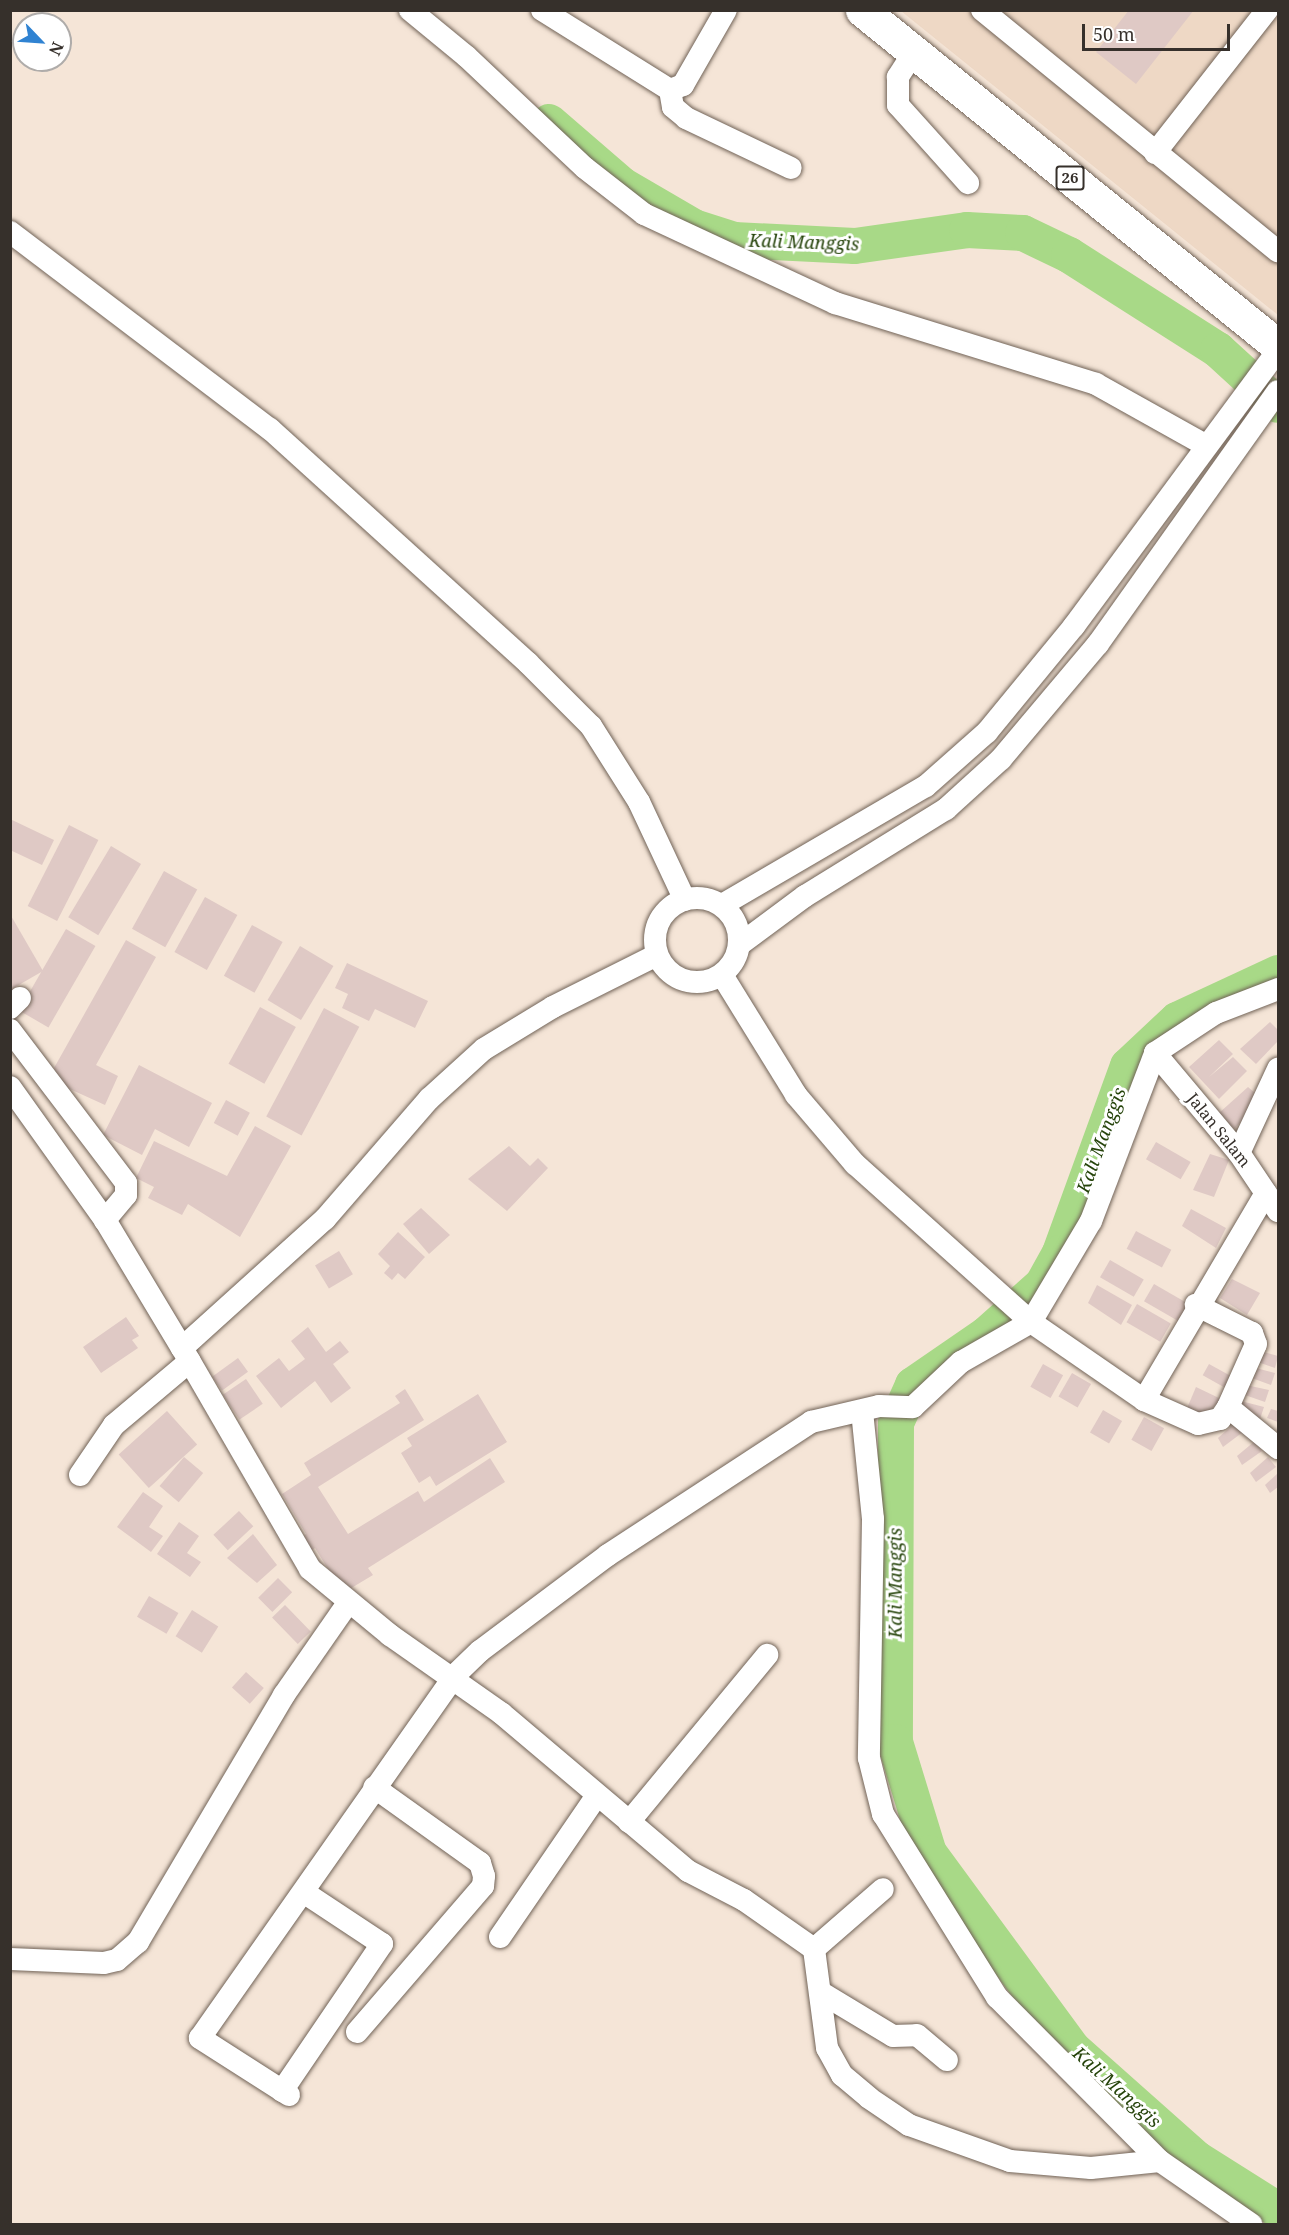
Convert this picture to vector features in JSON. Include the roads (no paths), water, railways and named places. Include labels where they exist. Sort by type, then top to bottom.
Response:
[{"type":"highway","name":"26","points":[[862,10],[1273,356]]},
{"type":"street","points":[[410,10],[466,56],[585,168],[644,214],[835,303],[1096,384],[1205,446]]},
{"type":"street","points":[[542,10],[670,90],[673,107],[686,118],[791,168]]},
{"type":"street","points":[[670,90],[683,85],[726,10]]},
{"type":"street","points":[[982,10],[1278,251]]},
{"type":"street","points":[[1155,153],[1267,10]]},
{"type":"street","points":[[914,52],[898,77],[898,105],[968,183]]},
{"type":"street","points":[[10,232],[270,429],[528,663],[591,726],[639,802],[685,900]]},
{"type":"street","points":[[722,905],[859,828],[956,762],[987,732],[1074,626],[1273,356]]},
{"type":"street","points":[[739,945],[736,923],[722,905],[698,898],[685,900],[672,906],[660,922],[657,955],[664,966],[685,981],[697,983],[722,975],[739,945],[805,896],[946,809],[1001,759],[1098,644],[1278,391]]},
{"type":"street","points":[[1141,536],[1167,549]]},
{"type":"street","points":[[80,1475],[114,1425],[325,1219],[429,1099],[484,1049],[553,1007],[657,955]]},
{"type":"street","points":[[722,975],[819,1126],[1000,1296],[1029,1320],[1144,1400],[1198,1424],[1220,1419],[1228,1407],[1256,1344],[1252,1333],[1196,1305]]},
{"type":"street","points":[[305,1893],[382,1944],[286,2093],[200,2038],[305,1893],[374,1787],[454,1676],[480,1651],[599,1562],[718,1480],[811,1422],[870,1408],[913,1407],[961,1362],[1029,1320],[1091,1221],[1155,1053],[1216,1013],[1278,989]]},
{"type":"street","points":[[10,1030],[126,1183],[126,1195],[105,1220]]},
{"type":"street","name":"Jalan Salam","points":[[1155,1053],[1239,1153],[1272,1202]]},
{"type":"street","points":[[1239,1153],[1278,1070]]},
{"type":"street","points":[[10,1087],[105,1220],[310,1569],[348,1603],[454,1676],[596,1797],[688,1871],[744,1900],[814,1949],[827,2048],[842,2075],[909,2125],[1010,2161],[1091,2168],[1160,2161]]},
{"type":"street","points":[[1144,1400],[1196,1305],[1272,1202]]},
{"type":"street","points":[[1228,1407],[1278,1448]]},
{"type":"street","points":[[870,1408],[873,1519],[869,1758],[883,1814],[997,1997],[1160,2161],[1251,2224]]},
{"type":"street","points":[[10,1959],[104,1963],[133,1947],[284,1695],[348,1603]]},
{"type":"street","points":[[629,1822],[767,1655]]},
{"type":"street","points":[[357,2032],[483,1886],[484,1876],[480,1863],[374,1787]]},
{"type":"street","points":[[500,1937],[596,1797]]},
{"type":"street","points":[[814,1949],[883,1889]]},
{"type":"street","points":[[820,1992],[893,2036],[917,2035],[947,2060]]},
{"type":"waterway","name":"Kali Manggis","points":[[549,122],[622,185],[694,227],[734,240],[855,246],[967,230],[1023,233],[1069,255],[1218,350],[1278,405]]},
{"type":"waterway","name":"Kali Manggis","points":[[1278,973],[1177,1020],[1128,1066],[1060,1253],[1042,1285],[987,1334],[913,1385],[896,1423],[895,1742],[929,1853],[1073,2049],[1197,2159],[1278,2210]]}]
